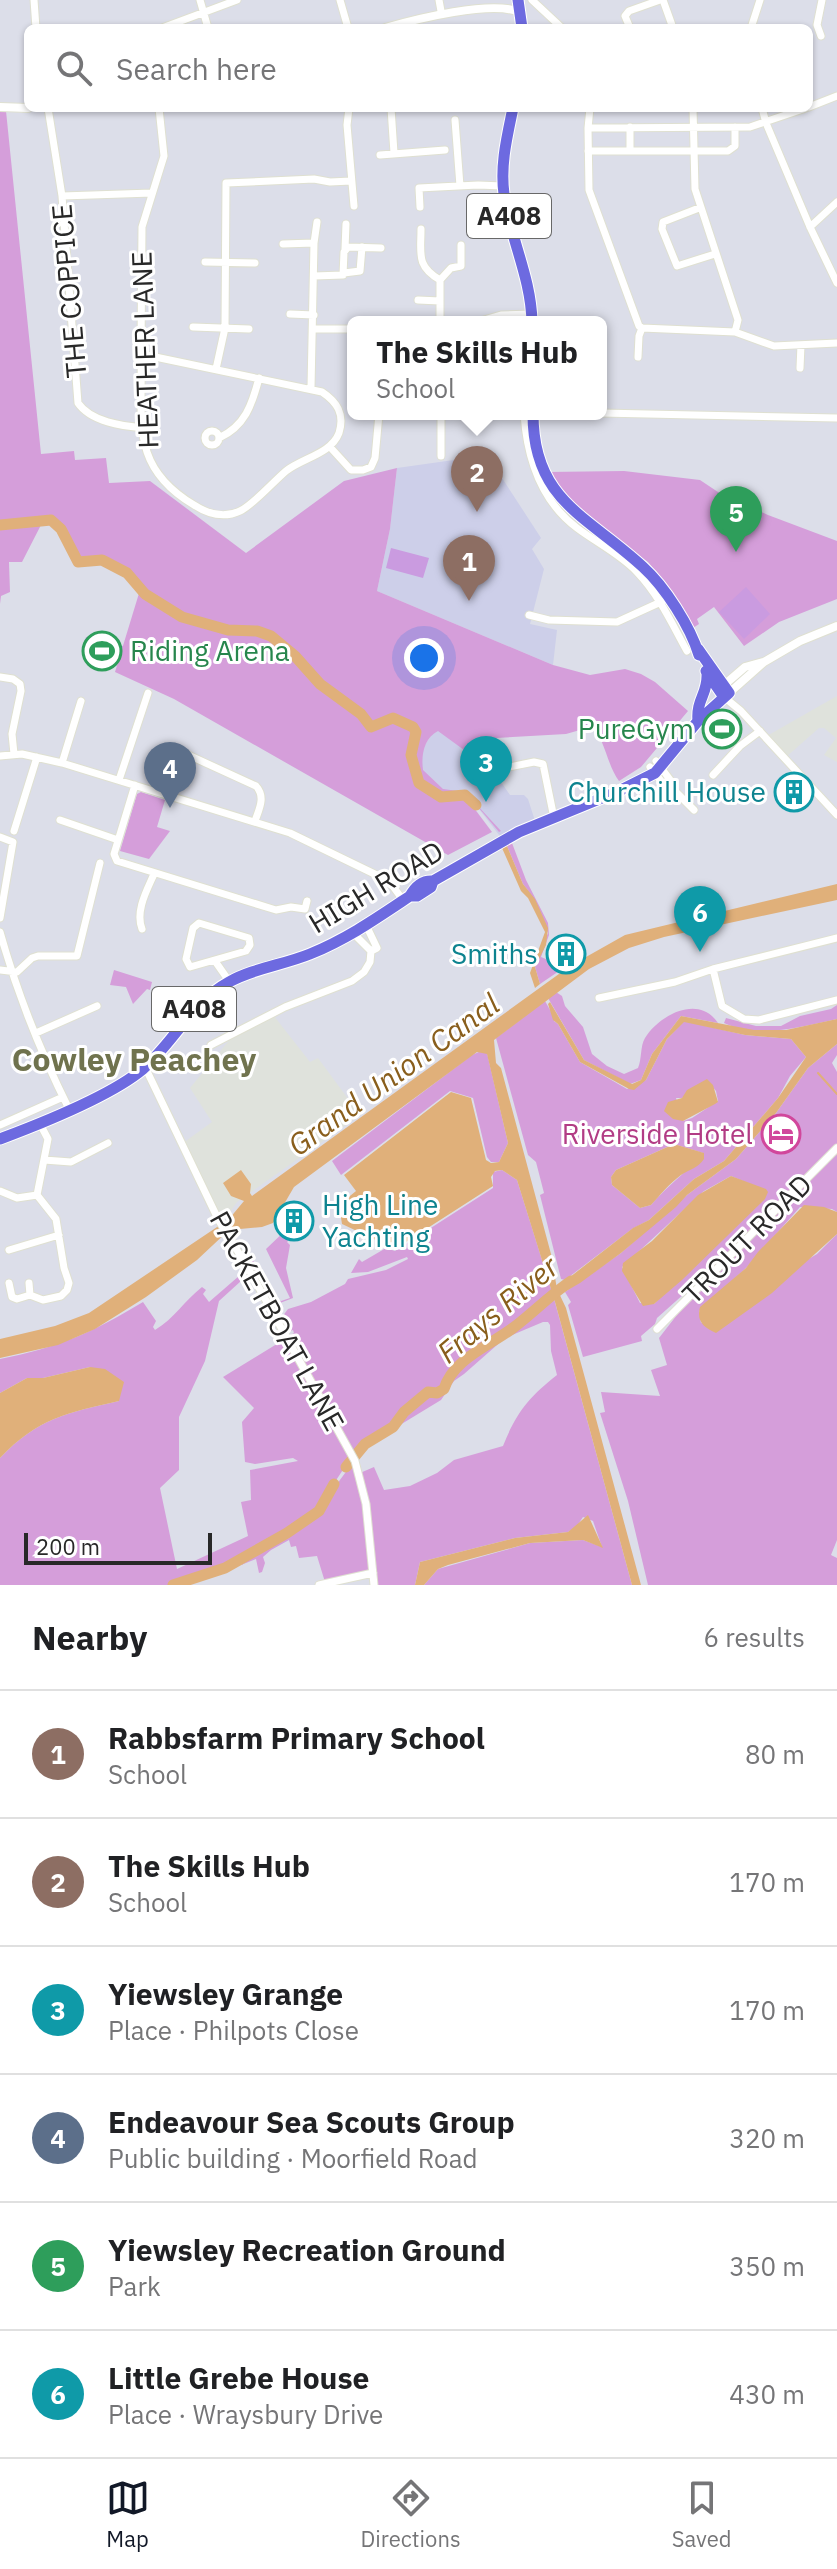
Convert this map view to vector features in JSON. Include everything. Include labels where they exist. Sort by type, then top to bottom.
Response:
[{"type":"main road","name":"A408","points":[[512,112],[503,161],[503,186],[506,208],[527,275],[532,316]]},
{"type":"main road","points":[[533,420],[536,452],[553,488],[579,515],[643,566],[707,674],[724,691]]},
{"type":"main road","points":[[692,650],[724,691]]},
{"type":"main road","points":[[698,721],[697,706],[707,688],[707,674]]},
{"type":"main road","points":[[656,767],[665,752],[674,749],[698,721],[701,711],[724,691]]},
{"type":"main road","name":"HIGH ROAD","points":[[0,1139],[126,1082],[145,1067],[194,1010],[229,981],[292,961],[354,934],[407,898],[424,882],[433,881],[496,844],[639,780],[656,767]]},
{"type":"street","points":[[34,0],[36,24]]},
{"type":"street","points":[[200,0],[207,24]]},
{"type":"street","points":[[174,24],[237,0]]},
{"type":"street","points":[[340,0],[347,24]]},
{"type":"street","points":[[439,0],[441,11]]},
{"type":"street","points":[[532,0],[558,24]]},
{"type":"street","points":[[628,24],[625,16],[629,11],[662,0],[671,24]]},
{"type":"street","points":[[752,24],[760,0]]},
{"type":"street","points":[[821,36],[817,25],[822,0]]},
{"type":"street","points":[[398,24],[441,11],[487,5],[519,6]]},
{"type":"street","points":[[813,106],[837,96]]},
{"type":"street","points":[[0,107],[24,108]]},
{"type":"street","name":"THE COPPICE","points":[[49,112],[62,196],[78,403],[84,412],[96,419],[144,428]]},
{"type":"street","name":"HEATHER LANE","points":[[159,112],[164,156],[142,227],[141,354],[148,459],[158,478],[175,494],[204,512],[225,516],[242,510],[291,467],[330,447]]},
{"type":"street","points":[[349,112],[354,206]]},
{"type":"street","points":[[391,112],[394,153]]},
{"type":"street","points":[[590,112],[589,190],[637,322],[642,328],[735,332],[774,346],[837,343]]},
{"type":"street","points":[[693,112],[695,189],[738,320],[735,332]]},
{"type":"street","points":[[763,112],[810,227],[837,283]]},
{"type":"street","points":[[588,128],[735,127],[766,123],[797,112]]},
{"type":"street","points":[[455,120],[461,133],[460,186]]},
{"type":"street","points":[[630,127],[630,151]]},
{"type":"street","points":[[588,151],[733,149],[735,127]]},
{"type":"street","points":[[380,155],[445,150]]},
{"type":"street","points":[[418,177],[420,207]]},
{"type":"street","points":[[216,369],[225,328],[226,183],[314,179],[351,181]]},
{"type":"street","points":[[419,188],[503,186]]},
{"type":"street","points":[[62,196],[152,193]]},
{"type":"street","points":[[810,227],[837,202]]},
{"type":"street","points":[[699,208],[663,222],[662,229],[677,266],[715,254]]},
{"type":"street","points":[[311,388],[317,222]]},
{"type":"street","points":[[344,273],[346,224]]},
{"type":"street","points":[[421,229],[422,265],[440,280]]},
{"type":"street","points":[[283,244],[314,243]]},
{"type":"street","points":[[461,245],[461,266]]},
{"type":"street","points":[[314,276],[339,276],[360,271],[362,247]]},
{"type":"street","points":[[345,249],[381,248]]},
{"type":"street","points":[[205,262],[255,263]]},
{"type":"street","points":[[440,316],[440,280],[451,268],[473,266]]},
{"type":"street","points":[[418,300],[440,301]]},
{"type":"street","points":[[290,314],[314,315]]},
{"type":"street","points":[[193,327],[249,329]]},
{"type":"street","points":[[638,357],[642,328]]},
{"type":"street","points":[[314,329],[347,329]]},
{"type":"street","points":[[800,368],[801,345]]},
{"type":"street","points":[[141,354],[311,388],[332,399],[341,412],[341,421],[337,437],[330,447],[351,470],[371,467],[375,458],[378,420]]},
{"type":"street","points":[[219,438],[239,426],[251,407],[259,378]]},
{"type":"street","points":[[607,413],[837,418]]},
{"type":"street","points":[[441,420],[441,456]]},
{"type":"street","points":[[525,420],[530,459],[554,505],[579,530],[628,563],[665,600],[617,622],[549,620],[529,615]]},
{"type":"street","points":[[837,626],[800,641],[764,662],[745,667],[724,691],[837,815]]},
{"type":"street","points":[[0,677],[13,679],[20,684],[12,734],[14,754]]},
{"type":"street","points":[[119,780],[148,693]]},
{"type":"street","points":[[62,763],[81,701]]},
{"type":"street","points":[[713,775],[740,746],[760,731]]},
{"type":"street","points":[[182,764],[188,750],[256,786],[262,796],[255,821]]},
{"type":"street","points":[[0,756],[14,754],[62,763],[298,836],[389,881],[407,898]]},
{"type":"street","points":[[0,918],[13,836],[37,757]]},
{"type":"street","points":[[499,769],[534,762],[543,764],[554,818]]},
{"type":"street","points":[[656,767],[694,810]]},
{"type":"street","points":[[135,785],[114,856],[117,861],[276,910],[291,907],[305,909]]},
{"type":"street","points":[[60,820],[118,840]]},
{"type":"street","points":[[0,837],[13,836]]},
{"type":"street","points":[[0,970],[13,973],[38,956],[77,955],[100,863]]},
{"type":"street","points":[[142,929],[138,920],[146,889],[154,874]]},
{"type":"street","points":[[202,924],[251,940],[246,951],[215,961],[195,968],[187,963],[195,925],[202,924]]},
{"type":"street","points":[[354,934],[365,948],[376,950],[377,946],[366,925]]},
{"type":"street","points":[[0,932],[36,1033],[69,1109]]},
{"type":"street","points":[[599,998],[675,982],[713,969],[837,938]]},
{"type":"street","points":[[211,1045],[285,1007],[352,981],[364,972],[370,962],[371,951]]},
{"type":"street","points":[[215,961],[229,981]]},
{"type":"street","points":[[713,969],[722,1006],[747,1020],[759,1020],[837,1000]]},
{"type":"street","points":[[36,1033],[97,1006]]},
{"type":"street","name":"PACKETBOAT LANE","points":[[145,1067],[219,1221],[354,1458],[366,1504],[374,1585]]},
{"type":"street","points":[[0,1125],[63,1097]]},
{"type":"street","points":[[9,1283],[13,1298],[43,1300],[61,1296],[67,1290],[69,1281],[56,1219],[37,1195],[48,1139],[39,1122]]},
{"type":"street","points":[[44,1160],[71,1162],[108,1143]]},
{"type":"street","name":"TROUT ROAD","points":[[657,1329],[837,1148]]},
{"type":"street","points":[[0,1191],[12,1197],[37,1195]]},
{"type":"street","points":[[9,1250],[59,1235]]},
{"type":"street","points":[[29,1283],[33,1297]]},
{"type":"street","points":[[319,1585],[373,1573]]},
{"type":"shaded area","points":[[0,111],[6,111],[41,454],[74,451],[75,460],[106,458],[109,483],[150,481],[246,553],[344,481],[397,468],[390,529],[377,591],[553,665],[590,675],[625,669],[655,682],[688,711],[641,767],[619,781],[591,724],[566,734],[496,738],[487,742],[475,758],[438,731],[429,738],[424,748],[423,770],[443,789],[465,792],[468,795],[459,794],[468,800],[492,832],[448,855],[174,699],[115,672],[140,590],[125,574],[102,562],[84,566],[77,563],[56,525],[42,523],[22,562],[9,562],[10,592],[1,596],[0,604]]},
{"type":"shaded area","points":[[468,458],[491,461],[541,538],[532,549],[544,569],[530,624],[557,630],[553,665],[377,591],[390,529],[397,468]]},
{"type":"shaded area","points":[[624,471],[700,480],[718,492],[768,515],[837,541],[837,599],[779,622],[744,646],[714,607],[697,619],[699,624],[693,628],[665,582],[648,562],[579,512],[547,472]]},
{"type":"shaded area","points":[[391,548],[429,558],[423,578],[386,568]]},
{"type":"shaded area","points":[[746,587],[770,614],[744,639],[719,612]]},
{"type":"shaded area","name":"Riding Arena","points":[[86,637],[123,646],[118,664],[82,655]]},
{"type":"shaded area","points":[[837,696],[837,762],[824,755],[836,738],[824,728],[819,728],[785,758],[765,737]]},
{"type":"shaded area","points":[[437,727],[475,758],[468,768],[487,784],[497,779],[510,795],[524,795],[536,824],[503,840],[468,795],[441,796],[413,762]]},
{"type":"shaded area","points":[[141,792],[165,800],[157,827],[170,831],[149,859],[120,851],[137,794]]},
{"type":"shaded area","points":[[470,798],[501,831],[499,832]]},
{"type":"shaded area","points":[[512,843],[526,880],[548,923],[549,935],[541,957],[565,967],[540,984],[535,967],[548,933],[507,846]]},
{"type":"shaded area","points":[[507,846],[523,884],[535,899],[548,928],[546,945],[535,967],[540,984],[535,988],[530,973],[545,932],[528,898],[521,891],[502,848]]},
{"type":"shaded area","points":[[837,884],[837,900],[664,937],[629,948],[589,969],[494,1040],[496,1063],[501,1068],[551,1254],[557,1289],[566,1308],[641,1585],[632,1585],[555,1302],[517,1180],[502,1170],[495,1171],[491,1177],[493,1186],[395,1249],[342,1224],[339,1205],[356,1191],[344,1175],[451,1092],[471,1098],[486,1160],[499,1162],[508,1143],[487,1054],[477,1052],[294,1187],[273,1223],[229,1230],[197,1260],[95,1329],[58,1345],[0,1358],[0,1339],[55,1326],[89,1313],[229,1219],[244,1201],[231,1196],[223,1183],[241,1170],[251,1184],[252,1196],[570,966],[625,935]]},
{"type":"shaded area","points":[[114,970],[152,982],[150,990],[147,989],[133,1004],[126,987],[110,985]]},
{"type":"shaded area","points":[[556,992],[583,1027],[592,1054],[624,1074],[638,1068],[645,1038],[669,1016],[690,1009],[701,1010],[718,1023],[681,1016],[652,1054],[641,1080],[630,1084],[584,1060],[548,998]]},
{"type":"shaded area","points":[[545,1001],[580,1062],[627,1089],[646,1080],[667,1039],[684,1021],[745,1035],[791,1039],[806,1057],[790,1076],[778,1098],[724,1161],[694,1179],[649,1220],[632,1229],[565,1280],[561,1279],[540,1195],[544,1193],[536,1162],[528,1155],[496,1038]],"holes":[[[707,1080],[716,1091],[718,1101],[683,1121],[676,1098],[682,1098]],[[674,1144],[703,1153],[651,1205],[640,1208],[612,1185],[611,1177],[616,1170]]]},
{"type":"shaded area","points":[[550,1002],[584,1060],[632,1084],[641,1080],[652,1054],[681,1016],[754,1030],[786,1030],[837,1019],[837,1044],[808,1068],[776,1113],[736,1159],[687,1195],[621,1253],[561,1294],[561,1284],[633,1228],[649,1220],[694,1179],[724,1161],[778,1098],[806,1057],[791,1039],[745,1035],[684,1022],[667,1039],[646,1080],[634,1090],[629,1089],[580,1062],[553,1020]]},
{"type":"shaded area","points":[[837,1005],[837,1019],[795,1028],[751,1030],[724,1023],[726,1018],[756,1026],[781,1026],[800,1016]]},
{"type":"shaded area","points":[[274,1016],[310,1062],[318,1058],[360,1115],[237,1202],[223,1222],[183,1143],[212,1122],[190,1088],[231,1038]]},
{"type":"shaded area","points":[[837,1044],[837,1055],[832,1063],[837,1072],[837,1146],[786,1199],[782,1197],[722,1260],[657,1318],[655,1324],[641,1336],[642,1341],[583,1357],[568,1305],[571,1302],[565,1292],[621,1253],[687,1195],[736,1159],[776,1113],[808,1068]],"holes":[[[731,1176],[767,1191],[654,1304],[640,1303],[622,1267],[704,1191]]]},
{"type":"shaded area","points":[[481,1051],[487,1053],[508,1143],[499,1162],[491,1162],[487,1157],[473,1098],[450,1091],[341,1175],[332,1161]]},
{"type":"shaded area","points":[[707,1079],[713,1085],[718,1102],[683,1121],[673,1119],[664,1111],[668,1102],[682,1098],[687,1090]]},
{"type":"shaded area","points":[[674,1144],[704,1153],[704,1159],[677,1178],[651,1205],[640,1208],[612,1185],[611,1177],[616,1170]]},
{"type":"shaded area","points":[[837,1153],[837,1212],[800,1207],[746,1268],[699,1311],[701,1323],[817,1254],[837,1234],[837,1540],[831,1555],[837,1558],[837,1585],[648,1585],[628,1501],[600,1413],[605,1412],[601,1392],[660,1396],[651,1370],[667,1365],[659,1338],[687,1302]]},
{"type":"shaded area","points":[[502,1170],[517,1180],[552,1292],[450,1371],[443,1388],[426,1391],[412,1406],[403,1410],[392,1425],[362,1444],[354,1454],[289,1336],[294,1333],[293,1330],[288,1332],[282,1317],[288,1309],[311,1302],[345,1284],[348,1279],[386,1270],[408,1259],[368,1272],[351,1273],[359,1259],[362,1262],[386,1248],[395,1251],[493,1188],[493,1172]]},
{"type":"shaded area","points":[[731,1176],[766,1189],[765,1199],[682,1280],[654,1304],[643,1306],[622,1271],[623,1263],[652,1241],[698,1195]]},
{"type":"shaded area","points":[[804,1205],[837,1212],[837,1234],[772,1293],[716,1333],[705,1326],[700,1320],[700,1307],[746,1268]]},
{"type":"shaded area","points":[[288,1228],[293,1235],[287,1242],[290,1245],[286,1268],[293,1298],[280,1303],[270,1299],[250,1261],[252,1258],[273,1298],[281,1301],[290,1298],[266,1249]]},
{"type":"shaded area","points":[[239,1276],[241,1281],[219,1301],[205,1361],[179,1417],[179,1470],[160,1488],[177,1569],[248,1536],[241,1502],[251,1500],[250,1470],[298,1461],[293,1458],[255,1464],[245,1462],[242,1422],[254,1408],[223,1377],[285,1339],[352,1456],[327,1494],[354,1465],[363,1504],[371,1572],[325,1582],[317,1556],[299,1558],[296,1546],[291,1547],[289,1540],[263,1557],[262,1572],[259,1573],[256,1559],[241,1565],[320,1515],[319,1508],[225,1568],[172,1585],[0,1585],[0,1458],[27,1434],[54,1419],[119,1401],[90,1367],[43,1378],[27,1378],[0,1393],[0,1359],[74,1338],[143,1302],[156,1321],[155,1330],[202,1287],[209,1302]]},
{"type":"shaded area","points":[[553,1295],[632,1585],[424,1585],[438,1569],[530,1543],[583,1540],[602,1547],[593,1521],[583,1517],[568,1532],[515,1538],[420,1562],[415,1585],[376,1585],[360,1473],[374,1467],[384,1490],[410,1486],[437,1473],[454,1460],[503,1446],[524,1406],[557,1375],[548,1322],[505,1338],[454,1381],[441,1400],[367,1445],[355,1457],[366,1445],[393,1428],[405,1412],[428,1393],[441,1390],[453,1372]]},
{"type":"shaded area","points":[[90,1367],[105,1369],[124,1382],[119,1401],[54,1419],[27,1434],[0,1458],[0,1393],[27,1378],[43,1378]]},
{"type":"shaded area","points":[[588,1515],[603,1548],[583,1540],[530,1543],[448,1565],[438,1569],[424,1585],[415,1585],[420,1562],[515,1538],[568,1532]]},
{"type":"waterway","points":[[0,525],[51,520],[61,529],[78,562],[102,560],[127,573],[145,594],[182,617],[228,630],[257,631],[271,636],[295,656],[320,684],[361,714],[371,727],[393,718],[413,727],[416,732],[411,755],[419,783],[441,797],[465,795],[476,805]]},
{"type":"waterway","points":[[818,1073],[837,1094]]},
{"type":"waterway","name":"Frays River","points":[[346,1467],[365,1444],[393,1427],[404,1412],[428,1392],[437,1393],[444,1389],[463,1361],[513,1328],[571,1281]]},
{"type":"waterway","name":"Frays River","points":[[173,1585],[225,1568],[287,1533],[319,1511],[334,1484]]},
{"type":"place","name":"The Skills Hub","points":[[477,512]]},
{"type":"place","name":"Yiewsley Recreation Ground","points":[[736,552]]},
{"type":"place","name":"Rabbsfarm Primary School","points":[[469,601]]},
{"type":"place","name":"Riding Arena","points":[[102,651]]},
{"type":"place","name":"PureGym","points":[[722,729]]},
{"type":"place","name":"Churchill House","points":[[794,792]]},
{"type":"place","name":"Yiewsley Grange","points":[[486,802]]},
{"type":"place","name":"Endeavour Sea Scouts Group","points":[[170,808]]},
{"type":"place","name":"Little Grebe House","points":[[700,952]]},
{"type":"place","name":"Smiths","points":[[566,954]]},
{"type":"place","name":"Riverside Hotel","points":[[781,1134]]},
{"type":"place","name":"High Line Yachting","points":[[294,1221]]},
{"type":"district","name":"Cowley Peachey","points":[[134,1060]]},
{"type":"water label","name":"Grand Union Canal","points":[[394,1075]]}]
